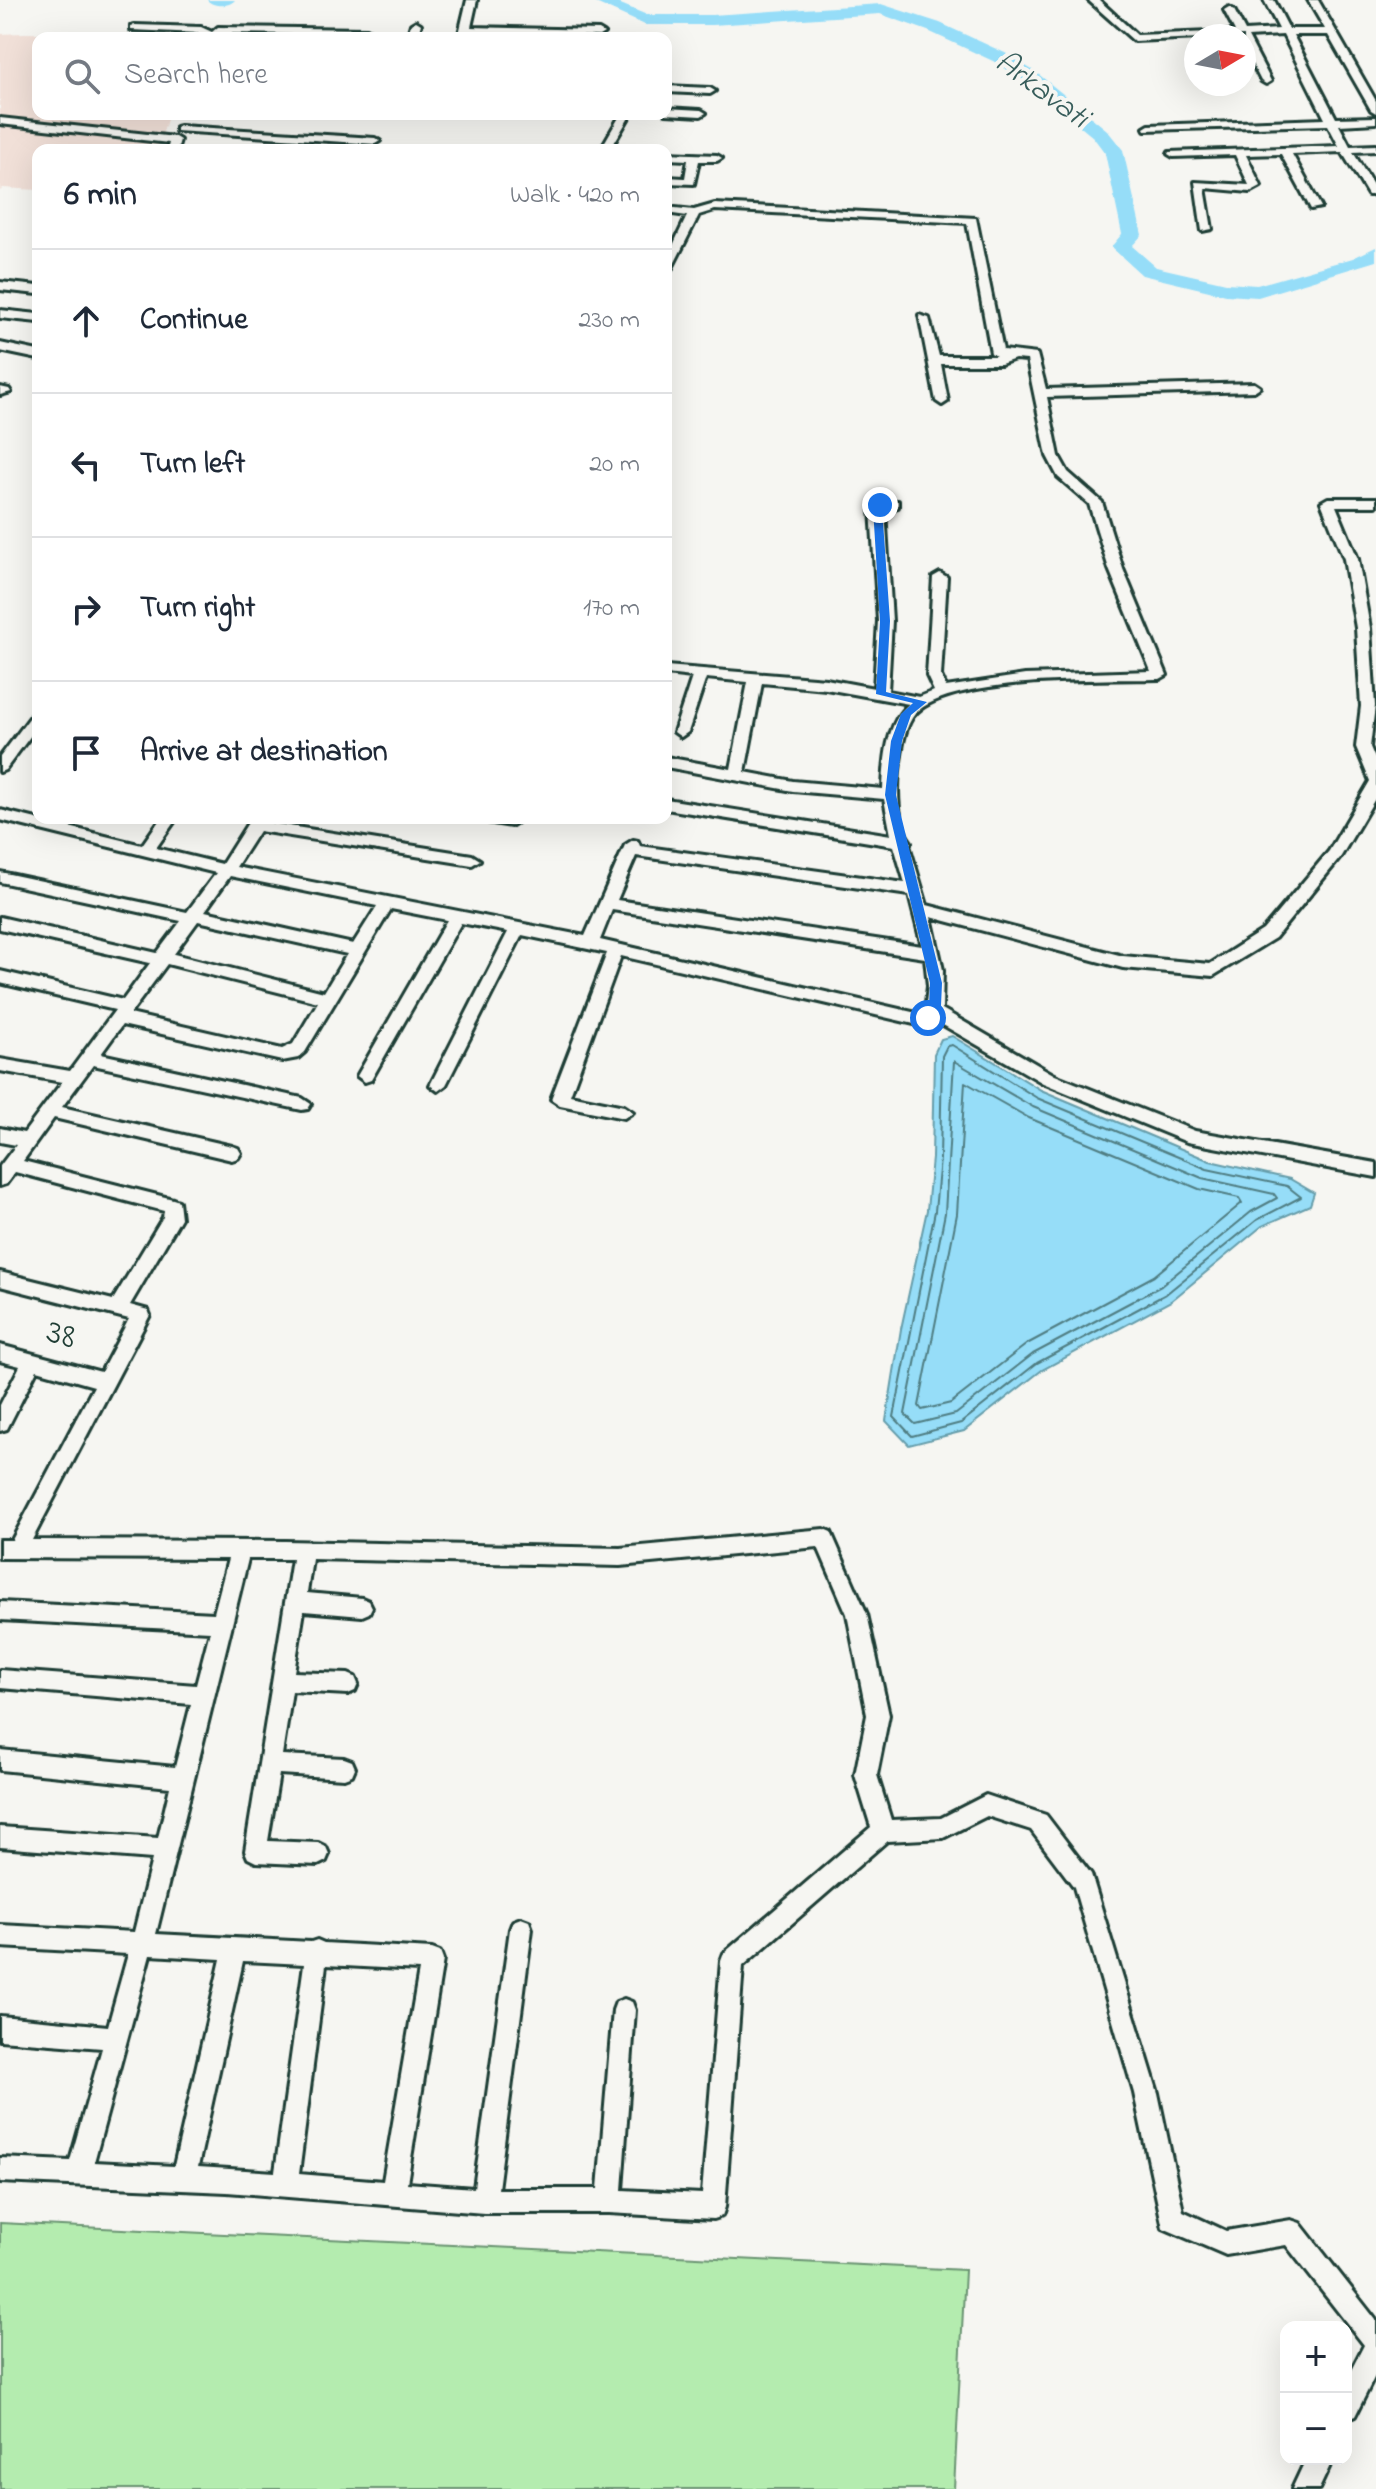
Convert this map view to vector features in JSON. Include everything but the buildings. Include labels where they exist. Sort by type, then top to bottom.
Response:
[{"type":"street","points":[[464,32],[472,0]]},
{"type":"street","points":[[1093,0],[1134,38],[1184,36]]},
{"type":"street","points":[[1269,0],[1372,193]]},
{"type":"street","points":[[1313,0],[1376,110]]},
{"type":"street","points":[[1229,10],[1237,24]]},
{"type":"street","points":[[414,32],[416,24]]},
{"type":"street","points":[[135,28],[204,32]]},
{"type":"street","points":[[217,32],[230,29],[367,32]]},
{"type":"street","points":[[1256,35],[1331,32]]},
{"type":"street","points":[[1256,61],[1266,81]]},
{"type":"street","points":[[672,89],[710,91]]},
{"type":"street","points":[[672,111],[701,113]]},
{"type":"street","points":[[175,140],[183,120]]},
{"type":"street","points":[[608,144],[622,120]]},
{"type":"street","points":[[1149,128],[1376,120]]},
{"type":"street","points":[[0,121],[175,140],[375,141]]},
{"type":"street","points":[[1173,154],[1376,148]]},
{"type":"street","points":[[1285,151],[1315,207]]},
{"type":"street","points":[[1206,229],[1199,184],[1250,189],[1255,186],[1239,152]]},
{"type":"street","points":[[672,156],[717,158]]},
{"type":"street","points":[[672,180],[690,182],[694,157]]},
{"type":"street","points":[[672,211],[694,213],[715,207],[972,220],[997,353],[1010,357],[1033,357],[1053,456],[1063,474],[1095,502],[1116,569],[1160,675],[997,681],[942,693],[922,702],[907,714],[897,741],[890,795],[936,983],[928,1016]]},
{"type":"street","points":[[672,260],[694,213]]},
{"type":"street","points":[[0,286],[32,289]]},
{"type":"street","points":[[0,314],[32,317]]},
{"type":"street","points":[[923,318],[942,401]]},
{"type":"street","points":[[0,347],[32,354]]},
{"type":"street","points":[[934,360],[1001,360],[1010,357]]},
{"type":"street","points":[[1040,393],[1254,387]]},
{"type":"street","points":[[920,909],[1123,962],[1213,970],[1269,934],[1335,854],[1376,781],[1363,747],[1368,706],[1363,628],[1351,559],[1328,502],[1376,502]]},
{"type":"street","points":[[881,694],[885,621],[878,508],[893,504]]},
{"type":"street","points":[[940,577],[934,676],[942,693]]},
{"type":"street","points":[[672,671],[826,684],[922,702]]},
{"type":"street","points":[[681,732],[700,673]]},
{"type":"street","points":[[737,775],[756,677]]},
{"type":"street","points":[[0,767],[32,724]]},
{"type":"street","points":[[672,763],[793,786],[890,795]]},
{"type":"street","points":[[672,805],[905,849]]},
{"type":"street","points":[[0,815],[32,823]]},
{"type":"street","points":[[36,824],[225,870],[518,928],[928,1016],[1049,1079],[1193,1137],[1376,1170]]},
{"type":"street","points":[[146,851],[165,824]]},
{"type":"street","points":[[117,1310],[172,1218],[173,1206],[6,1172],[193,916],[256,824]]},
{"type":"street","points":[[268,824],[472,860]]},
{"type":"street","points":[[590,943],[632,848],[915,890]]},
{"type":"street","points":[[0,877],[358,951]]},
{"type":"street","points":[[0,977],[282,1055],[292,1054],[387,902]]},
{"type":"street","points":[[607,904],[930,953]]},
{"type":"street","points":[[365,1076],[457,916]]},
{"type":"street","points":[[0,923],[329,999]]},
{"type":"street","points":[[438,1085],[518,928]]},
{"type":"street","points":[[616,949],[560,1099],[624,1112]]},
{"type":"street","points":[[89,1058],[302,1104]]},
{"type":"street","points":[[0,1065],[75,1078]]},
{"type":"street","points":[[51,1111],[232,1153]]},
{"type":"street","points":[[0,1135],[29,1141]]},
{"type":"street","points":[[0,1279],[141,1315],[9,1548],[620,1557],[824,1538],[857,1614],[878,1715],[866,1775],[883,1831]]},
{"type":"street","name":"38","points":[[0,1353],[106,1381]]},
{"type":"street","points":[[0,1423],[32,1362]]},
{"type":"street","points":[[79,2172],[142,1945],[240,1550]]},
{"type":"street","points":[[303,1551],[256,1851],[318,1854]]},
{"type":"street","points":[[295,1601],[362,1607]]},
{"type":"street","points":[[0,1611],[222,1623]]},
{"type":"street","points":[[0,1679],[204,1695]]},
{"type":"street","points":[[282,1681],[348,1684]]},
{"type":"street","points":[[0,1760],[183,1778]]},
{"type":"street","points":[[270,1764],[344,1768]]},
{"type":"street","points":[[0,2170],[183,2178],[484,2201],[609,2201],[713,2207],[732,1961],[883,1831],[943,1828],[986,1805],[1038,1822],[1083,1882],[1146,2093],[1172,2219],[1226,2243],[1291,2232],[1376,2340]]},
{"type":"street","points":[[0,1837],[166,1849]]},
{"type":"street","points":[[484,2201],[521,1929]]},
{"type":"street","points":[[0,1936],[317,1951],[432,1960],[393,2195]]},
{"type":"street","points":[[183,2178],[235,1948]]},
{"type":"street","points":[[285,2185],[317,1951]]},
{"type":"street","points":[[609,2201],[624,2010]]},
{"type":"street","points":[[0,2028],[116,2038]]},
{"type":"street","points":[[1352,2395],[1376,2348]]},
{"type":"street","points":[[1305,2489],[1317,2465]]},
{"type":"shaded area","points":[[32,33],[32,120],[167,120],[159,144],[32,144],[32,190],[3,188],[0,191],[0,34]]},
{"type":"green space","points":[[0,2223],[965,2270],[954,2489],[0,2489]]},
{"type":"water","points":[[952,1036],[1041,1090],[1210,1161],[1290,1179],[1314,1193],[1310,1205],[1262,1226],[1171,1301],[1042,1370],[964,1431],[909,1445],[886,1421],[901,1329],[927,1210],[932,1158],[934,1054],[941,1039]]},
{"type":"waterway","name":"Arkavati","points":[[215,0],[227,0]]},
{"type":"waterway","name":"Arkavati","points":[[597,0],[645,20],[712,20],[881,9],[934,27],[999,57],[1031,77],[1101,134],[1107,146],[1114,150],[1132,235],[1121,247],[1149,271],[1226,289],[1258,291],[1360,262],[1376,253]]},
{"type":"route","points":[[880,505],[885,621],[881,694],[922,702],[907,714],[897,741],[890,795],[936,983],[933,1015],[928,1018]]}]
